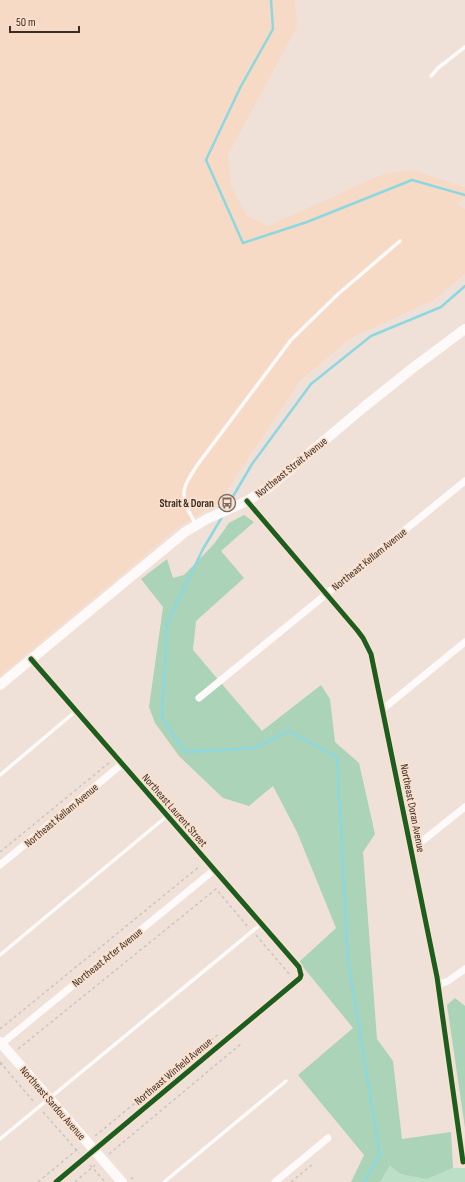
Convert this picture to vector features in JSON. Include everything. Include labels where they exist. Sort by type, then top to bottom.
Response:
[{"type":"main road","name":"Northeast Strait Avenue","points":[[0,685],[186,532],[196,525],[227,509],[247,501],[268,488],[380,394],[465,329]]},
{"type":"main road","name":"Northeast Sardou Avenue","points":[[0,1043],[122,1182]]},
{"type":"street","name":"Northeast Kellam Avenue","points":[[199,698],[465,481]]},
{"type":"street","name":"Northeast Doran Avenue","points":[[247,501],[357,630],[368,646],[374,662],[438,985],[463,1162]]},
{"type":"street","points":[[383,709],[465,642]]},
{"type":"street","name":"Northeast Laurent Street","points":[[32,659],[262,924],[298,967],[301,975]]},
{"type":"street","name":"Northeast Kellam Avenue","points":[[0,865],[122,764]]},
{"type":"street","points":[[411,850],[465,807]]},
{"type":"street","name":"Northeast Arter Avenue","points":[[0,1043],[214,870]]},
{"type":"street","points":[[438,985],[448,981],[465,969]]},
{"type":"street","name":"Northeast Winfield Avenue","points":[[56,1182],[95,1151],[300,978],[301,975]]},
{"type":"street","points":[[275,1182],[328,1138]]},
{"type":"lane","points":[[432,76],[438,68],[465,47]]},
{"type":"lane","points":[[196,525],[188,512],[183,498],[186,482],[198,464],[291,340],[336,295],[400,241]]},
{"type":"lane","points":[[0,775],[76,711]]},
{"type":"lane","points":[[0,955],[167,816]]},
{"type":"lane","points":[[0,1139],[262,924]]},
{"type":"lane","points":[[164,1182],[286,1081]]},
{"type":"path","points":[[0,852],[116,757]]},
{"type":"path","points":[[0,1029],[185,880],[206,861]]},
{"type":"path","points":[[105,1182],[0,1064],[216,889],[291,975]]},
{"type":"path","points":[[38,1182],[224,1030]]},
{"type":"path","points":[[75,1182],[242,1043]]},
{"type":"path","points":[[291,1182],[314,1163]]},
{"type":"shaded area","points":[[0,0],[295,0],[297,27],[228,155],[231,186],[247,216],[268,226],[383,174],[412,170],[465,187],[465,197],[457,204],[465,209],[465,274],[434,300],[351,338],[301,380],[219,502],[180,526],[0,676]]},
{"type":"green space","points":[[244,515],[254,522],[221,551],[244,578],[196,621],[193,650],[262,731],[321,685],[330,699],[335,742],[359,763],[375,834],[363,852],[377,1039],[393,1061],[402,1139],[451,1132],[453,1168],[427,1179],[401,1174],[390,1166],[380,1182],[351,1182],[364,1155],[298,1075],[353,1028],[299,962],[336,928],[297,832],[273,786],[249,806],[223,798],[179,756],[155,723],[149,707],[163,607],[141,579],[167,559],[173,578],[184,575],[214,544],[229,523]]},
{"type":"green space","points":[[455,998],[465,1006],[465,1128],[447,1005]]},
{"type":"green space","points":[[390,1166],[427,1179],[453,1168],[465,1168],[465,1182],[380,1182]]},
{"type":"waterway","points":[[271,0],[273,29],[240,88],[206,160],[243,243],[307,222],[412,180],[465,195]]},
{"type":"waterway","points":[[228,505],[252,464],[311,384],[371,336],[441,307],[465,286]]},
{"type":"waterway","points":[[222,517],[203,549],[167,624],[162,717],[185,752],[254,748],[289,731],[337,757],[348,960],[380,1155],[364,1182]]},
{"type":"cycle path","points":[[247,501],[357,630],[371,654],[437,977],[463,1162]]},
{"type":"cycle path","points":[[31,659],[299,967],[301,975],[300,978],[56,1182]]},
{"type":"place","name":"Strait & Doran","points":[[227,503]]}]
